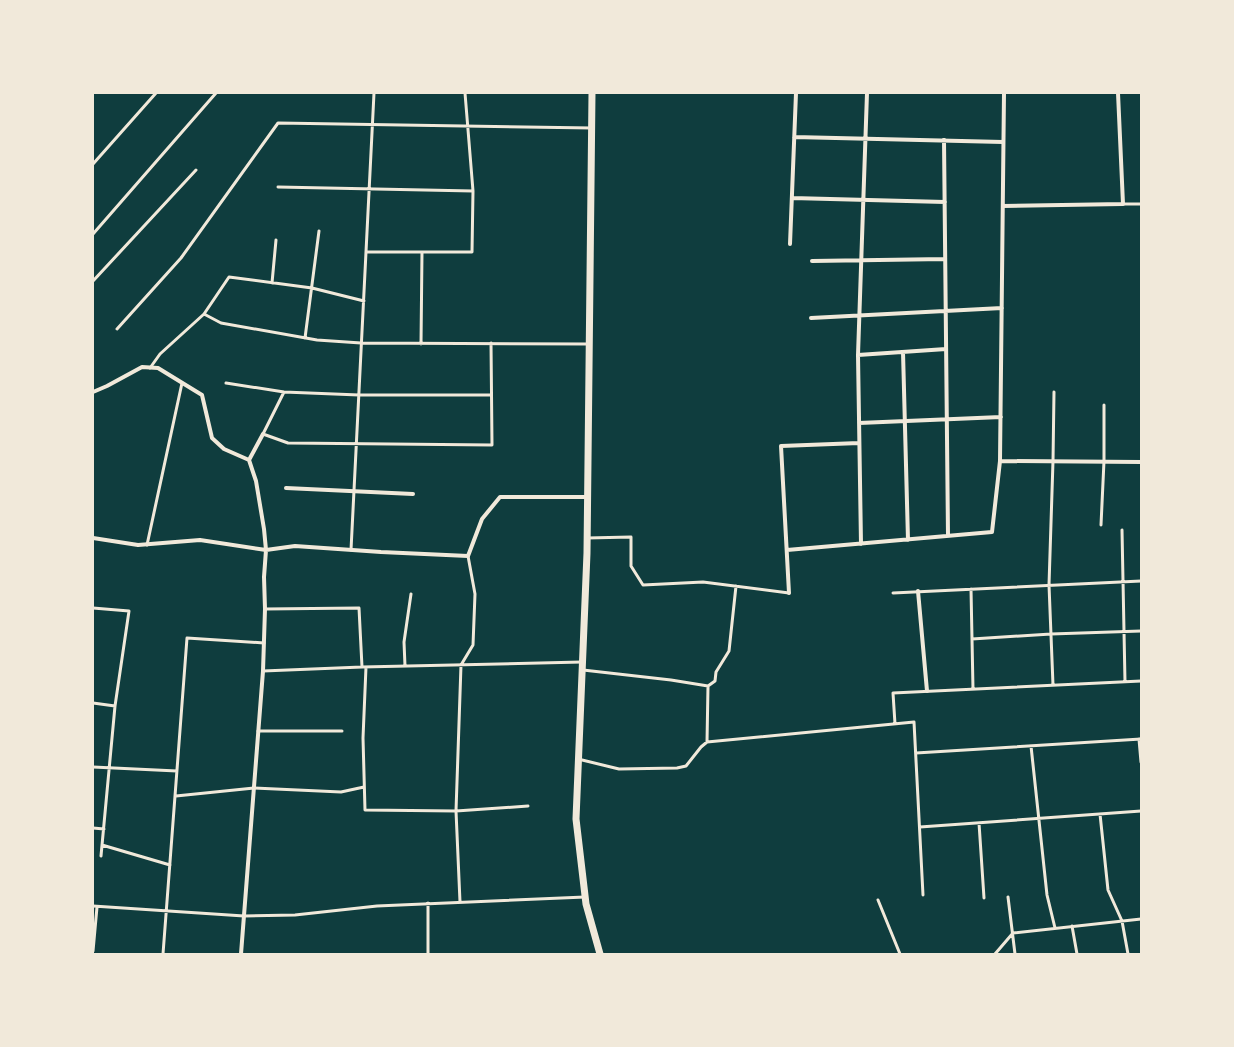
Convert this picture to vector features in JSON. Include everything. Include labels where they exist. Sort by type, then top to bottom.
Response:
[{"type":"street","points":[[592,93],[587,538],[576,819],[586,904],[600,954]]},
{"type":"street","points":[[790,244],[796,93]]},
{"type":"street","points":[[861,544],[858,355],[867,93]]},
{"type":"street","points":[[787,550],[992,532],[1000,461],[1004,93]]},
{"type":"street","points":[[1003,206],[1123,204],[1118,93]]},
{"type":"street","points":[[794,137],[1003,142]]},
{"type":"street","points":[[944,140],[948,536]]},
{"type":"street","points":[[792,198],[945,202]]},
{"type":"street","points":[[812,261],[945,259]]},
{"type":"street","points":[[811,318],[1002,308]]},
{"type":"street","points":[[858,355],[946,350]]},
{"type":"street","points":[[903,352],[908,540]]},
{"type":"street","points":[[93,392],[142,367],[158,368],[202,396],[212,438],[224,449],[249,460]]},
{"type":"street","points":[[859,423],[1001,417]]},
{"type":"street","points":[[241,954],[263,671],[265,609],[264,577],[266,550],[256,481],[249,460],[263,434]]},
{"type":"street","points":[[789,593],[781,446],[859,443]]},
{"type":"street","points":[[1000,461],[1141,462]]},
{"type":"street","points":[[286,488],[413,494]]},
{"type":"street","points":[[93,538],[138,545],[200,540],[266,550],[295,546],[468,556],[482,519],[500,497],[587,497]]},
{"type":"street","points":[[918,591],[928,691]]},
{"type":"lane","points":[[93,164],[156,93]]},
{"type":"lane","points":[[93,234],[216,93]]},
{"type":"lane","points":[[351,550],[374,93]]},
{"type":"lane","points":[[366,252],[472,252],[473,191],[464,93]]},
{"type":"lane","points":[[117,329],[181,258],[278,123],[592,128]]},
{"type":"lane","points":[[93,281],[196,170]]},
{"type":"lane","points":[[278,187],[473,191]]},
{"type":"lane","points":[[1123,204],[1141,204]]},
{"type":"lane","points":[[305,338],[319,231]]},
{"type":"lane","points":[[272,283],[276,240]]},
{"type":"lane","points":[[421,344],[422,252]]},
{"type":"lane","points":[[150,368],[160,354],[204,314],[229,277],[312,288],[364,301]]},
{"type":"lane","points":[[204,314],[221,323],[317,340],[361,344],[589,344]]},
{"type":"lane","points":[[284,392],[263,434],[288,443],[492,445],[490,343]]},
{"type":"lane","points":[[147,545],[182,383]]},
{"type":"lane","points":[[226,383],[284,392],[359,395],[491,396]]},
{"type":"lane","points":[[1053,685],[1049,585],[1054,392]]},
{"type":"lane","points":[[1101,525],[1104,461],[1104,405]]},
{"type":"lane","points":[[1122,530],[1125,682]]},
{"type":"lane","points":[[587,538],[631,537],[631,566],[643,585],[703,582],[789,593]]},
{"type":"lane","points":[[460,902],[456,811],[461,665],[473,645],[475,594],[468,556]]},
{"type":"lane","points":[[892,593],[1141,581]]},
{"type":"lane","points":[[582,670],[671,680],[708,686],[715,681],[716,672],[729,651],[736,586]]},
{"type":"lane","points":[[971,589],[973,689]]},
{"type":"lane","points":[[400,666],[405,666],[404,642],[411,594]]},
{"type":"lane","points":[[93,608],[129,611],[115,706],[101,856]]},
{"type":"lane","points":[[265,609],[359,608],[364,667],[363,738],[365,810],[456,811],[528,806]]},
{"type":"lane","points":[[972,639],[1051,634],[1141,631]]},
{"type":"lane","points":[[163,954],[187,638],[264,643]]},
{"type":"lane","points":[[263,671],[582,662]]},
{"type":"lane","points":[[895,724],[893,692],[1141,681]]},
{"type":"lane","points":[[707,742],[708,686]]},
{"type":"lane","points":[[93,703],[115,706]]},
{"type":"lane","points":[[578,759],[619,768],[677,768],[686,766],[701,747],[707,742],[914,722],[923,895]]},
{"type":"lane","points":[[258,731],[342,730]]},
{"type":"lane","points":[[916,753],[1140,739],[1141,762]]},
{"type":"lane","points":[[1031,746],[1047,895],[1055,928]]},
{"type":"lane","points":[[93,767],[177,771]]},
{"type":"lane","points":[[176,796],[254,788],[341,792],[364,786]]},
{"type":"lane","points":[[920,827],[1141,811]]},
{"type":"lane","points":[[1100,814],[1108,890],[1122,921],[1128,954]]},
{"type":"lane","points":[[979,823],[984,898]]},
{"type":"lane","points":[[93,828],[104,829]]},
{"type":"lane","points":[[102,845],[170,865]]},
{"type":"lane","points":[[1008,896],[1015,954]]},
{"type":"lane","points":[[93,951],[95,907],[244,916],[295,915],[377,906],[585,897]]},
{"type":"lane","points":[[878,900],[900,954]]},
{"type":"lane","points":[[428,903],[428,954]]},
{"type":"lane","points":[[995,954],[1013,933],[1141,919]]},
{"type":"lane","points":[[1072,926],[1077,954]]}]
